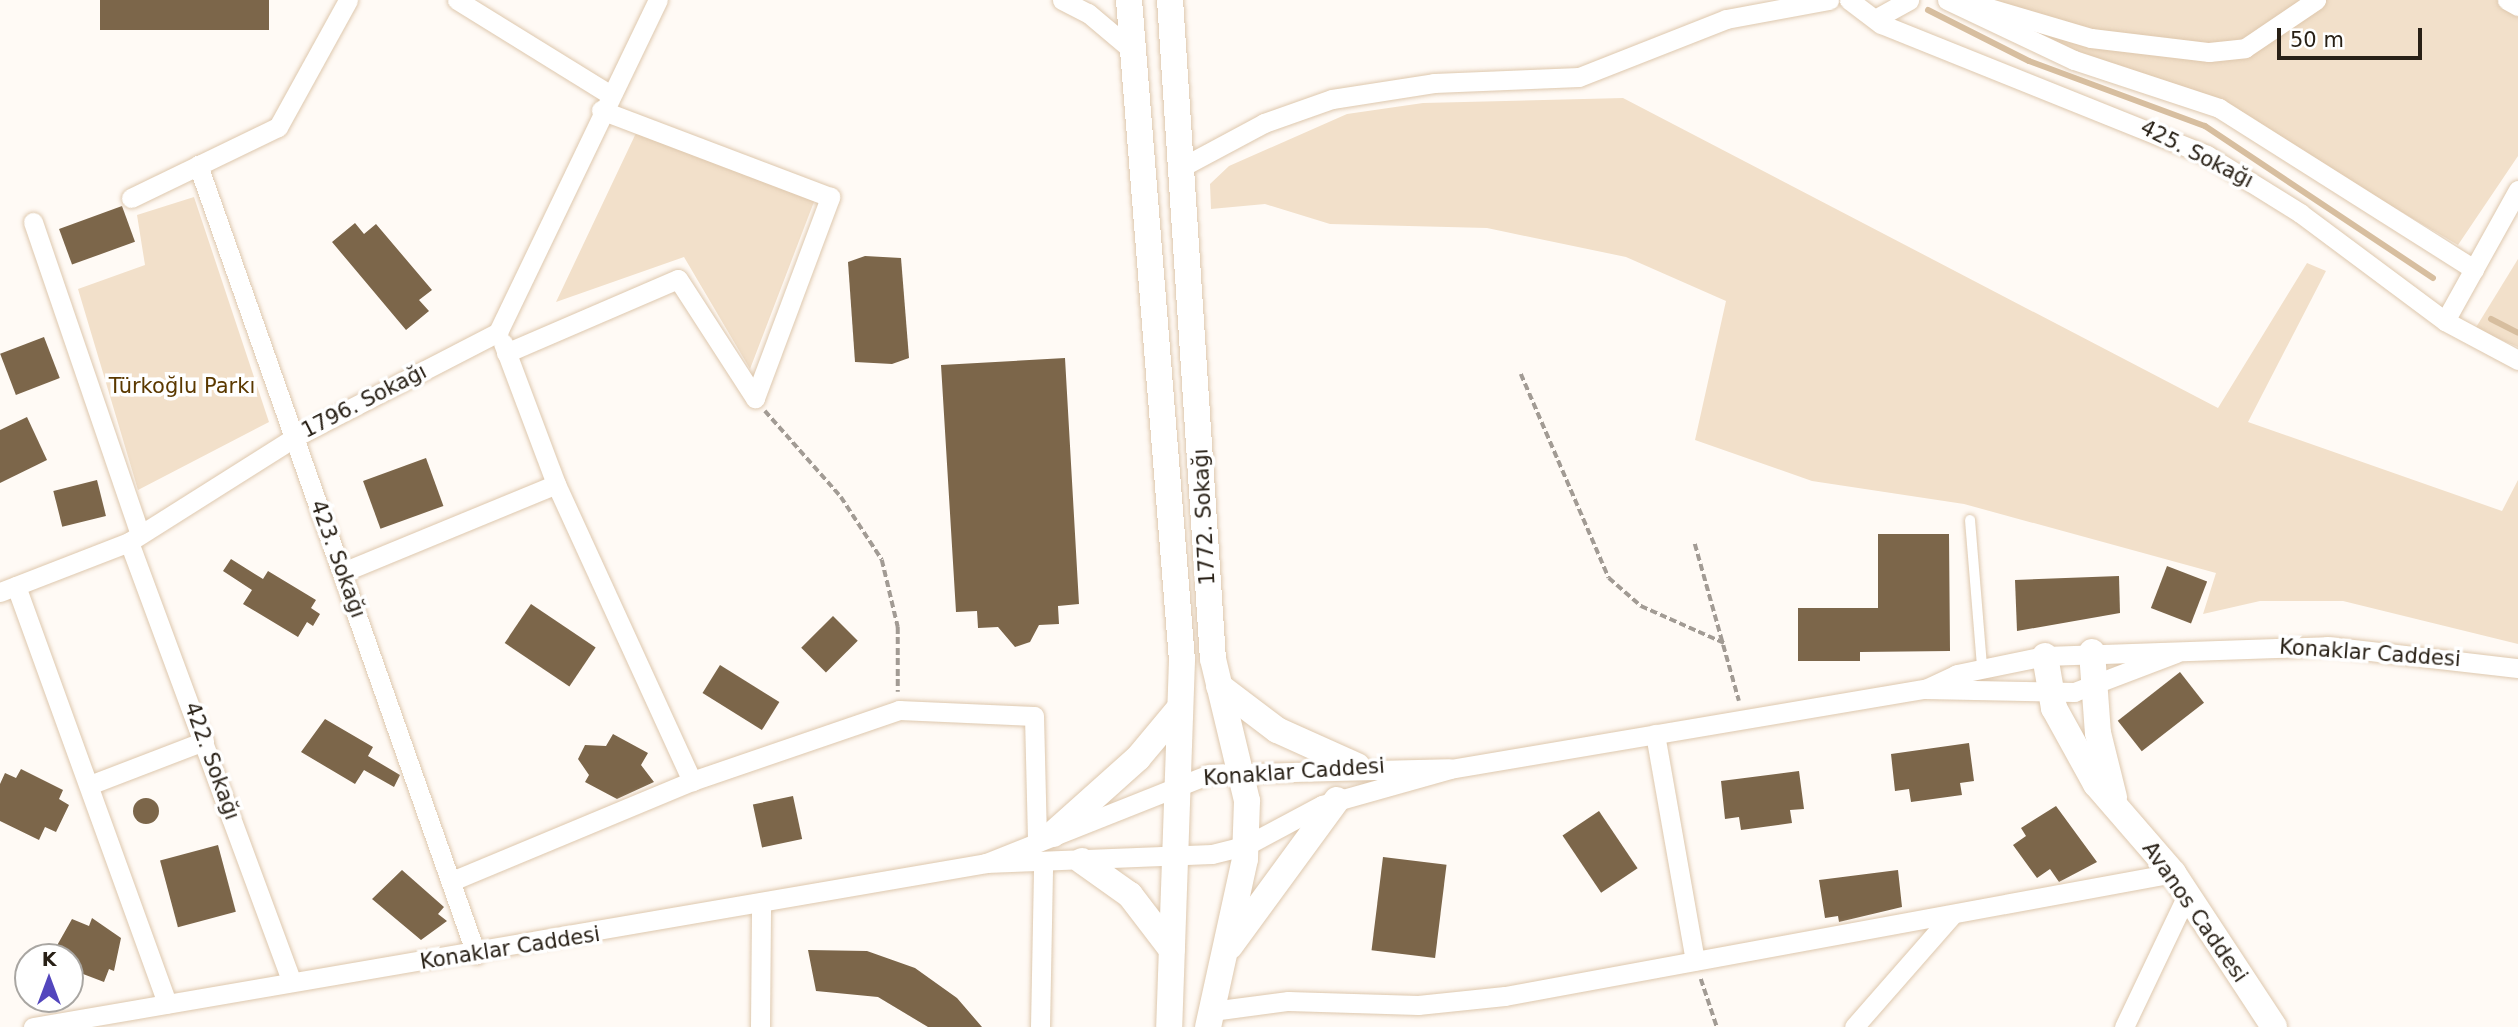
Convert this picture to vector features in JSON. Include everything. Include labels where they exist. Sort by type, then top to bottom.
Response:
[{"type":"street","points":[[131,198],[278,127],[348,0]]},
{"type":"street","points":[[457,0],[605,102],[830,197],[755,398]]},
{"type":"street","points":[[658,0],[605,102],[498,332],[556,484],[692,780]]},
{"type":"street","points":[[1062,0],[1088,13],[1132,51]]},
{"type":"street","name":"1772. Sokağı","points":[[1129,0],[1182,660],[1174,786],[1169,1027]]},
{"type":"street","name":"1772. Sokağı","points":[[1170,0],[1219,685],[1244,772],[1247,845],[1210,1019]]},
{"type":"street","points":[[1182,167],[1264,123],[1332,99],[1434,83],[1579,77],[1726,19],[1829,0]]},
{"type":"street","name":"425. Sokağı","points":[[1849,0],[1875,19],[2207,155],[2300,213],[2445,321],[2518,360]]},
{"type":"street","points":[[1875,19],[1909,0]]},
{"type":"street","points":[[1947,0],[2074,60],[2219,108],[2474,269]]},
{"type":"street","points":[[1961,0],[2091,38],[2209,52],[2245,48],[2316,0]]},
{"type":"street","points":[[2507,0],[2518,6]]},
{"type":"street","name":"423. Sokağı","points":[[198,165],[454,880],[476,954]]},
{"type":"street","points":[[2445,321],[2518,191]]},
{"type":"street","name":"422. Sokağı","points":[[33,222],[204,741],[292,982]]},
{"type":"street","points":[[506,353],[678,279],[755,398]]},
{"type":"street","name":"1796. Sokağı","points":[[8,589],[135,538],[295,437],[498,332]]},
{"type":"street","points":[[343,572],[556,484]]},
{"type":"street","points":[[8,589],[92,784],[167,1004]]},
{"type":"street","name":"Konaklar Caddesi","points":[[33,1027],[761,906],[986,863],[1043,864],[1174,858],[1247,845],[1337,800],[1450,769],[1925,689],[1982,667],[2045,656],[2092,652],[2180,652],[2327,646],[2518,668]]},
{"type":"street","name":"Avanos Caddesi","points":[[2092,652],[2098,733],[2114,799]]},
{"type":"street","name":"Konaklar Caddesi","points":[[1925,689],[2049,694],[2096,687],[2180,652]]},
{"type":"street","name":"Avanos Caddesi","points":[[2045,656],[2049,694],[2096,784],[2114,799],[2180,884],[2274,1027]]},
{"type":"street","points":[[1219,685],[1277,730],[1357,766]]},
{"type":"street","points":[[1045,838],[1138,758],[1179,709]]},
{"type":"street","points":[[454,880],[692,780],[899,710],[1034,716],[1045,838]]},
{"type":"street","points":[[1655,734],[1695,961]]},
{"type":"street","points":[[92,784],[204,741]]},
{"type":"street","name":"Konaklar Caddesi","points":[[986,863],[1174,786],[1210,774],[1357,766],[1450,769]]},
{"type":"street","points":[[1223,956],[1337,800]]},
{"type":"street","points":[[1082,861],[1130,895],[1172,950]]},
{"type":"street","points":[[1040,1027],[1043,864]]},
{"type":"street","points":[[1210,1019],[1288,1001],[1462,1002],[1952,915],[2180,884],[2124,1027]]},
{"type":"street","points":[[760,1027],[761,906]]},
{"type":"street","points":[[1854,1027],[1952,915]]},
{"type":"lane","points":[[1970,520],[1982,667]]},
{"type":"path","points":[[1521,374],[1609,578],[1641,606],[1724,643]]},
{"type":"path","points":[[755,398],[841,497],[882,560],[898,627],[899,710]]},
{"type":"path","points":[[1695,544],[1744,719]]},
{"type":"path","points":[[1695,961],[1717,1027]]},
{"type":"green space","points":[[1960,0],[2518,0],[2518,156],[2458,245],[2231,112],[2119,74]]},
{"type":"green space","points":[[1623,98],[2218,408],[2307,263],[2326,271],[2248,422],[2502,511],[2518,480],[2518,644],[2343,601],[2260,601],[2203,614],[2216,573],[1964,504],[1812,481],[1695,440],[1726,301],[1626,257],[1487,228],[1330,224],[1265,204],[1211,209],[1210,184],[1229,166],[1347,114],[1423,103]]},
{"type":"green space","points":[[637,131],[817,194],[750,369],[684,257],[556,302]]},
{"type":"green space","name":"Türkoğlu Parkı","points":[[194,197],[269,422],[138,490],[78,289],[145,265],[137,215]]},
{"type":"green space","points":[[2518,259],[2518,347],[2475,329]]},
{"type":"building","points":[[100,0],[269,0],[269,30],[100,30]]},
{"type":"building","points":[[122,206],[135,242],[72,265],[59,229]]},
{"type":"building","points":[[355,223],[364,234],[376,224],[432,290],[419,300],[429,311],[406,330],[332,242]]},
{"type":"building","points":[[865,256],[901,258],[909,358],[892,364],[855,362],[848,262]]},
{"type":"building","points":[[44,337],[60,378],[16,395],[0,354]]},
{"type":"building","points":[[1065,358],[1079,604],[1058,606],[1059,624],[1039,625],[1030,642],[1015,647],[998,627],[978,628],[977,611],[956,612],[941,365]]},
{"type":"building","points":[[27,417],[47,460],[0,483],[0,430]]},
{"type":"building","points":[[426,458],[443,506],[380,529],[363,481]]},
{"type":"building","points":[[97,480],[106,516],[62,527],[53,491]]},
{"type":"building","points":[[1878,534],[1949,534],[1950,651],[1860,652],[1860,661],[1798,661],[1798,608],[1878,608]]},
{"type":"building","points":[[231,559],[263,579],[268,571],[316,600],[311,608],[320,614],[313,626],[307,622],[298,637],[243,604],[252,590],[223,571]]},
{"type":"building","points":[[2167,566],[2207,581],[2191,623],[2151,608]]},
{"type":"building","points":[[2119,576],[2120,613],[2017,631],[2015,580]]},
{"type":"building","points":[[531,604],[596,648],[569,687],[505,643]]},
{"type":"building","points":[[833,616],[858,641],[826,673],[801,648]]},
{"type":"building","points":[[720,665],[779,702],[762,730],[703,693]]},
{"type":"building","points":[[2180,672],[2204,703],[2142,751],[2118,721]]},
{"type":"building","points":[[325,719],[373,747],[368,756],[400,775],[394,787],[364,770],[355,784],[301,752]]},
{"type":"building","points":[[613,734],[648,753],[641,765],[654,782],[617,799],[585,782],[589,775],[578,759],[585,745],[606,746]]},
{"type":"building","points":[[1969,743],[1974,781],[1960,783],[1962,795],[1911,802],[1909,789],[1895,791],[1891,754]]},
{"type":"building","points":[[21,769],[63,790],[59,799],[69,805],[56,832],[45,827],[39,840],[0,821],[0,784],[5,773],[16,778]]},
{"type":"building","points":[[1799,771],[1804,809],[1790,810],[1792,823],[1741,830],[1739,817],[1725,819],[1721,781]]},
{"type":"building","points":[[793,796],[802,839],[762,848],[753,805]]},
{"type":"building","points":[[146,798],[155,802],[159,811],[155,820],[146,824],[137,820],[133,811],[137,802]]},
{"type":"building","points":[[2056,806],[2097,862],[2059,882],[2050,869],[2037,878],[2013,845],[2026,836],[2021,828]]},
{"type":"building","points":[[1599,811],[1638,868],[1601,893],[1563,836]]},
{"type":"building","points":[[218,845],[236,912],[178,927],[160,861]]},
{"type":"building","points":[[1383,857],[1447,865],[1435,958],[1372,950]]},
{"type":"building","points":[[402,870],[444,907],[438,914],[447,921],[421,940],[372,899]]},
{"type":"building","points":[[1898,870],[1902,907],[1839,922],[1838,916],[1825,918],[1819,880]]},
{"type":"building","points":[[92,918],[121,938],[114,971],[109,969],[104,982],[84,974],[84,943],[58,943],[72,919],[89,926]]},
{"type":"building","points":[[808,950],[867,951],[915,968],[957,998],[982,1027],[928,1027],[878,997],[816,991]]},
{"type":"waterway","points":[[1928,10],[2029,61],[2205,126],[2433,278]]},
{"type":"waterway","points":[[2491,319],[2518,333]]}]
